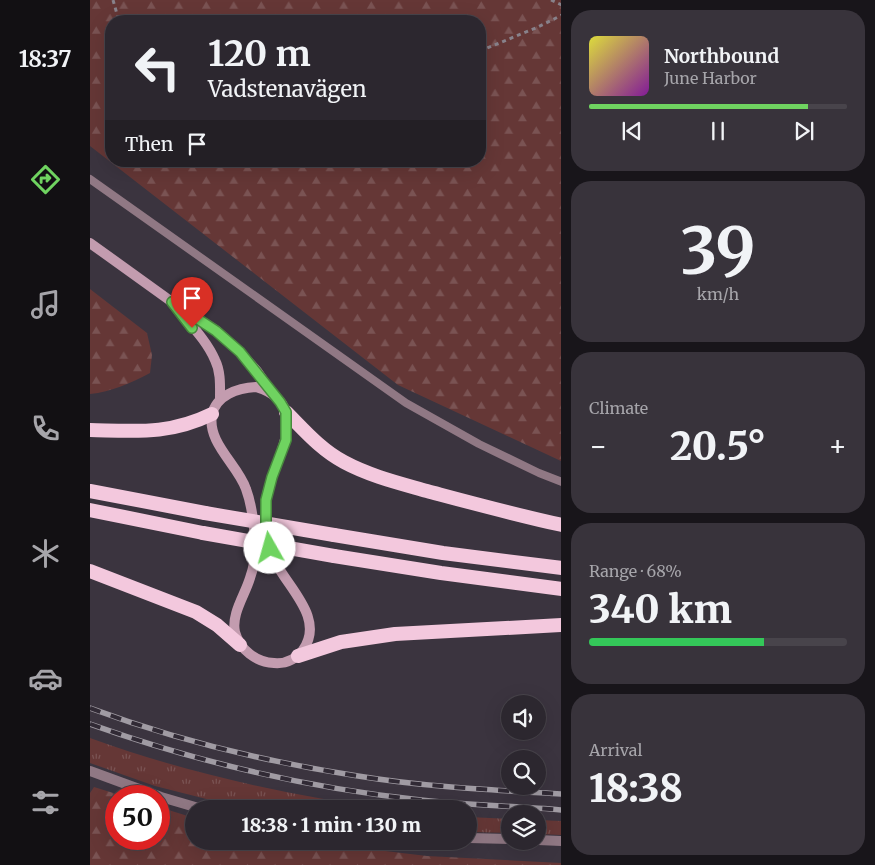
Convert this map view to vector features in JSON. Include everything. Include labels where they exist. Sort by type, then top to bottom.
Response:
[{"type":"highway","points":[[286,412],[325,451],[344,462],[379,477],[474,504],[561,525]]},
{"type":"highway","points":[[90,430],[168,430],[212,414]]},
{"type":"highway","points":[[90,490],[205,513],[334,535],[561,568]]},
{"type":"highway","points":[[90,510],[203,533],[334,556],[561,589]]},
{"type":"highway","points":[[90,571],[196,612],[217,625],[240,645]]},
{"type":"highway","points":[[298,656],[341,642],[395,634],[561,625]]},
{"type":"main road","points":[[90,243],[216,331],[240,352],[257,371],[286,412],[286,440],[272,477],[266,500],[266,526],[270,548],[276,564],[306,608],[310,622],[307,644],[298,656],[287,662],[272,663],[259,660],[240,645],[235,631],[235,618],[251,576],[255,557],[253,523],[246,488],[216,439],[211,422],[212,414],[220,399],[221,380],[215,360],[203,340],[172,302]]},
{"type":"main road","points":[[220,399],[238,389],[256,388],[272,392]]},
{"type":"street","points":[[90,771],[185,804]]},
{"type":"street","points":[[477,838],[501,839]]},
{"type":"street","points":[[546,841],[561,842]]},
{"type":"lane","points":[[90,179],[406,403],[480,444],[561,482]]},
{"type":"path","points":[[113,0],[117,15]]},
{"type":"path","points":[[551,0],[561,5]]},
{"type":"path","points":[[486,49],[538,27],[561,15]]},
{"type":"green space","points":[[90,0],[561,0],[561,461],[398,385],[117,167],[486,167],[486,15],[105,15],[105,158],[90,146]]},
{"type":"green space","points":[[90,289],[147,333],[152,355],[150,373],[121,386],[90,394]]},
{"type":"green space","points":[[90,738],[126,751],[200,772],[275,790],[331,800],[210,800],[170,790],[170,785],[152,785],[90,763]]},
{"type":"green space","points":[[94,787],[105,790],[105,850],[170,850],[170,810],[185,815],[185,850],[377,850],[427,856],[561,863],[561,865],[90,865],[90,793]]},
{"type":"green space","points":[[477,817],[501,819],[501,833],[477,832]]},
{"type":"green space","points":[[546,820],[561,821],[561,835],[546,834]]},
{"type":"railway","points":[[90,708],[122,720],[189,740],[290,764],[383,780],[561,794]]},
{"type":"railway","points":[[90,724],[212,762],[295,781],[379,795],[439,802],[561,810]]},
{"type":"route","points":[[192,328],[172,302],[216,331],[240,352],[257,371],[286,412],[286,440],[272,477],[266,500],[266,526],[270,548]]}]
